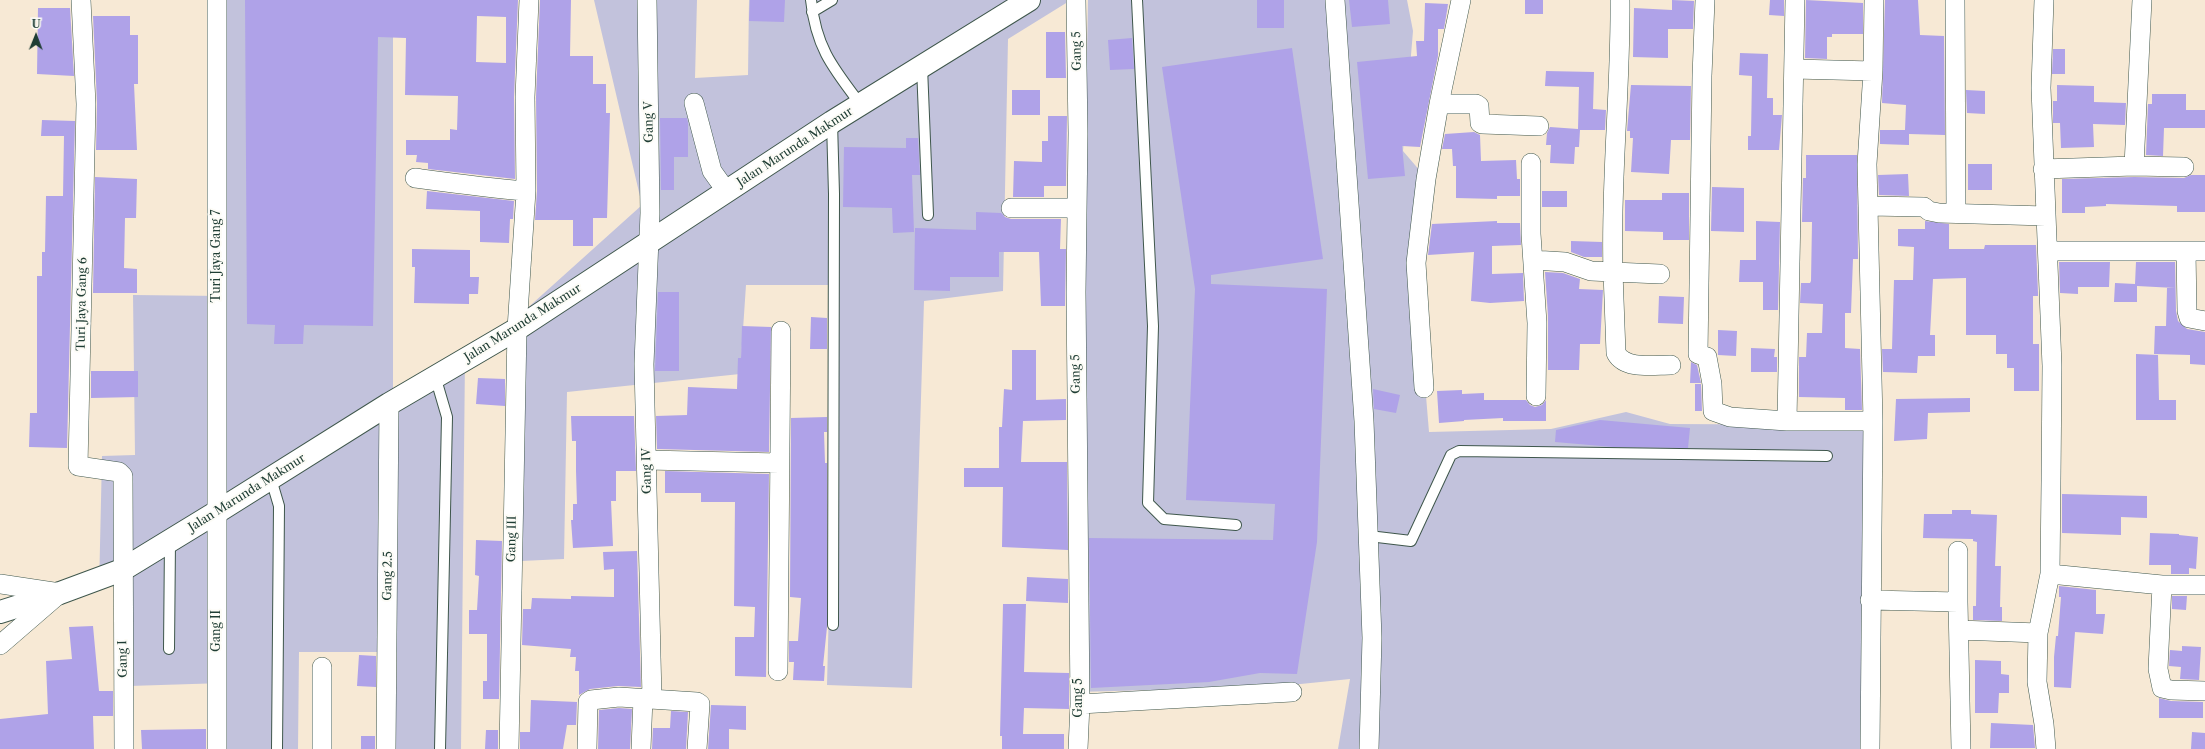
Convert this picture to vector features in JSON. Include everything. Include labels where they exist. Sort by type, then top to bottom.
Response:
[{"type":"main road","name":"Jalan Marunda Makmur","points":[[0,612],[60,594],[122,570],[271,479],[389,404],[517,329],[649,244],[832,122],[922,67],[1018,3]]},
{"type":"street","name":"Turi Jaya Gang 6","points":[[81,0],[86,104],[78,466],[120,472],[122,474],[122,570]]},
{"type":"street","name":"Turi Jaya Gang 7","points":[[217,0],[217,512]]},
{"type":"street","name":"Gang III","points":[[509,749],[517,329],[526,191],[525,97],[529,0]]},
{"type":"street","name":"Gang V","points":[[647,0],[649,244]]},
{"type":"street","name":"Gang 5","points":[[1076,0],[1078,133],[1076,292],[1080,704],[1078,749]]},
{"type":"street","points":[[1335,0],[1364,421],[1372,638],[1369,749]]},
{"type":"street","points":[[1424,388],[1416,263],[1426,179],[1439,104],[1461,0]]},
{"type":"street","points":[[1620,0],[1620,60],[1612,228],[1616,353],[1620,360],[1630,364],[1671,365]]},
{"type":"street","points":[[1705,0],[1702,76],[1698,354],[1706,356],[1708,359],[1712,384],[1713,411],[1730,417],[1787,421],[1873,421]]},
{"type":"street","points":[[1787,421],[1795,0]]},
{"type":"street","points":[[1870,749],[1870,600],[1873,421],[1867,164],[1873,71],[1874,0]]},
{"type":"street","points":[[1955,0],[1956,213]]},
{"type":"street","points":[[2044,0],[2041,88],[2043,170],[2049,251],[2052,366],[2050,574],[2038,633],[2037,682],[2044,724],[2046,749]]},
{"type":"street","points":[[2134,166],[2142,0]]},
{"type":"street","points":[[1794,69],[1873,71]]},
{"type":"street","points":[[694,103],[712,171],[727,192]]},
{"type":"street","points":[[1439,104],[1476,104],[1479,106],[1480,120],[1482,124],[1539,126]]},
{"type":"street","points":[[1531,163],[1530,234],[1538,323],[1536,396]]},
{"type":"street","points":[[2043,170],[2134,166],[2184,167]]},
{"type":"street","points":[[415,178],[478,185],[488,188],[526,191]]},
{"type":"street","points":[[1869,206],[1924,207],[1928,211],[2046,216]]},
{"type":"street","points":[[1011,208],[1077,208]]},
{"type":"street","name":"Gang IV","points":[[641,749],[648,698],[647,460],[644,364],[649,244]]},
{"type":"street","points":[[2049,251],[2205,251]]},
{"type":"street","points":[[2186,252],[2187,311],[2189,318],[2205,321]]},
{"type":"street","points":[[1533,260],[1565,262],[1591,271],[1660,274]]},
{"type":"street","points":[[778,671],[781,331]]},
{"type":"street","name":"Gang 2.5","points":[[386,749],[389,404]]},
{"type":"street","points":[[647,460],[779,464]]},
{"type":"street","name":"Gang II","points":[[217,512],[217,749]]},
{"type":"street","points":[[1958,551],[1961,749]]},
{"type":"street","name":"Gang I","points":[[122,570],[124,749]]},
{"type":"street","points":[[2050,574],[2162,585],[2205,585]]},
{"type":"street","points":[[0,584],[60,594]]},
{"type":"street","points":[[2162,585],[2158,669],[2162,688],[2171,690],[2205,691]]},
{"type":"street","points":[[0,645],[60,594]]},
{"type":"street","points":[[1870,600],[1958,602]]},
{"type":"street","points":[[1959,630],[2038,633]]},
{"type":"street","points":[[322,667],[322,749]]},
{"type":"street","points":[[1080,704],[1292,692]]},
{"type":"street","points":[[587,749],[588,702],[591,700],[619,697],[697,702],[700,704],[698,749]]},
{"type":"lane","points":[[811,0],[812,12],[822,50],[836,72],[861,105]]},
{"type":"lane","points":[[812,12],[832,0]]},
{"type":"lane","points":[[1137,0],[1153,326],[1148,503],[1164,519],[1236,525]]},
{"type":"lane","points":[[922,67],[928,215]]},
{"type":"lane","points":[[832,122],[834,194],[833,624]]},
{"type":"lane","points":[[435,376],[447,417],[440,749]]},
{"type":"lane","points":[[1369,536],[1412,541],[1451,455],[1459,451],[1827,456]]},
{"type":"lane","points":[[271,479],[279,506],[277,749]]},
{"type":"lane","points":[[169,649],[170,541]]},
{"type":"shaded area","points":[[224,0],[393,0],[393,397],[465,357],[461,749],[395,749],[397,652],[299,652],[298,749],[224,749],[224,683],[129,686],[125,578],[99,590],[102,456],[135,455],[133,295],[222,296]]},
{"type":"shaded area","points":[[594,0],[697,0],[695,78],[748,75],[749,0],[1071,0],[1008,39],[1003,291],[924,301],[912,688],[827,685],[837,285],[746,285],[740,374],[567,392],[564,559],[521,561],[523,312],[642,205]]},
{"type":"shaded area","points":[[1088,0],[1407,0],[1413,31],[1403,151],[1421,172],[1415,264],[1429,432],[1551,429],[1626,412],[1670,424],[1873,425],[1865,749],[1338,749],[1350,679],[1271,687],[1075,692]]},
{"type":"building","points":[[245,0],[518,0],[514,97],[515,179],[428,169],[428,163],[416,162],[417,155],[406,155],[406,140],[450,140],[450,129],[457,130],[458,96],[405,95],[406,38],[378,37],[373,326],[304,325],[303,344],[274,344],[275,325],[247,324]],"holes":[[[477,16],[506,17],[506,63],[476,62]]]},
{"type":"building","points":[[540,0],[571,0],[570,56],[593,56],[593,84],[606,84],[606,113],[610,113],[607,218],[593,218],[593,246],[573,246],[573,220],[535,220],[537,191],[536,97]]},
{"type":"building","points":[[750,0],[785,0],[784,22],[749,21]]},
{"type":"building","points":[[1257,0],[1284,0],[1284,28],[1257,28]]},
{"type":"building","points":[[1349,0],[1388,0],[1390,24],[1352,27]]},
{"type":"building","points":[[1525,0],[1543,0],[1543,14],[1525,14]]},
{"type":"building","points":[[1672,0],[1694,1],[1693,29],[1668,29],[1668,58],[1633,57],[1634,8],[1672,10]]},
{"type":"building","points":[[1770,0],[1784,0],[1784,16],[1769,15]]},
{"type":"building","points":[[1806,0],[1863,3],[1863,34],[1832,34],[1832,37],[1827,37],[1827,59],[1805,58]]},
{"type":"building","points":[[1885,0],[1918,0],[1920,35],[1944,36],[1945,135],[1909,134],[1909,145],[1880,144],[1880,130],[1905,130],[1906,105],[1882,103]]},
{"type":"building","points":[[1425,3],[1448,4],[1444,29],[1438,29],[1438,56],[1420,147],[1402,146],[1405,176],[1368,179],[1357,62],[1417,56],[1416,41],[1424,41]]},
{"type":"building","points":[[38,8],[70,8],[74,76],[37,74]]},
{"type":"building","points":[[93,16],[130,16],[130,35],[138,35],[138,84],[134,84],[137,150],[96,150],[97,103]]},
{"type":"building","points":[[1046,32],[1065,32],[1066,78],[1046,78]]},
{"type":"building","points":[[1132,38],[1134,69],[1110,70],[1108,40]]},
{"type":"building","points":[[1292,48],[1323,259],[1211,275],[1211,284],[1327,289],[1317,542],[1297,674],[1260,673],[1209,682],[1091,688],[1089,538],[1273,540],[1275,504],[1186,500],[1195,289],[1162,67]]},
{"type":"building","points":[[2053,49],[2065,49],[2065,74],[2052,74]]},
{"type":"building","points":[[1740,53],[1768,54],[1767,98],[1773,98],[1773,115],[1782,115],[1779,150],[1748,150],[1748,136],[1751,136],[1752,76],[1739,75]]},
{"type":"building","points":[[1546,71],[1594,72],[1593,109],[1606,110],[1605,130],[1580,130],[1579,147],[1575,147],[1574,164],[1550,163],[1551,145],[1546,145],[1547,133],[1550,127],[1578,129],[1579,87],[1545,86]]},
{"type":"building","points":[[1631,85],[1691,86],[1690,140],[1671,140],[1669,174],[1631,172],[1633,138],[1630,138],[1630,131],[1627,131]]},
{"type":"building","points":[[2057,85],[2094,86],[2094,102],[2126,103],[2125,125],[2093,124],[2094,147],[2061,148],[2060,123],[2053,123],[2053,101],[2057,101]]},
{"type":"building","points":[[1012,90],[1040,90],[1040,115],[1012,115]]},
{"type":"building","points":[[1966,90],[1985,91],[1985,114],[1967,113]]},
{"type":"building","points":[[2152,94],[2186,94],[2186,110],[2205,110],[2205,128],[2164,128],[2163,156],[2146,155],[2148,104],[2152,104]]},
{"type":"building","points":[[1048,116],[1067,116],[1066,186],[1044,186],[1044,197],[1013,197],[1014,161],[1042,162],[1042,141],[1048,141]]},
{"type":"building","points":[[660,118],[687,118],[688,123],[688,157],[674,157],[674,190],[661,190]]},
{"type":"building","points":[[42,120],[75,121],[67,448],[29,447],[30,413],[37,413],[37,276],[42,276],[42,252],[45,252],[46,196],[63,196],[64,136],[41,136]]},
{"type":"building","points":[[1474,132],[1480,135],[1481,161],[1516,160],[1517,179],[1520,179],[1520,196],[1497,196],[1497,199],[1456,198],[1456,166],[1453,166],[1452,149],[1442,149],[1445,134]]},
{"type":"building","points":[[906,138],[918,138],[920,175],[912,175],[914,232],[893,233],[892,208],[843,207],[844,147],[906,148]]},
{"type":"building","points":[[1806,155],[1857,155],[1858,259],[1853,259],[1851,313],[1845,313],[1845,348],[1860,349],[1862,410],[1845,410],[1845,398],[1799,397],[1799,357],[1806,357],[1807,333],[1822,333],[1823,304],[1800,303],[1801,283],[1810,283],[1811,281],[1812,222],[1802,222],[1803,178],[1806,178]]},
{"type":"building","points":[[1968,164],[1992,164],[1992,190],[1968,190]]},
{"type":"building","points":[[1908,174],[1909,196],[1879,195],[1878,175]]},
{"type":"building","points":[[2191,175],[2205,175],[2205,212],[2177,212],[2177,206],[2106,204],[2106,206],[2085,207],[2085,213],[2062,213],[2062,179],[2134,177],[2184,178]]},
{"type":"building","points":[[95,177],[137,179],[136,218],[125,218],[124,268],[137,269],[137,293],[93,293]]},
{"type":"building","points":[[1712,187],[1744,188],[1744,232],[1711,231]]},
{"type":"building","points":[[427,191],[514,201],[513,219],[510,219],[509,243],[480,242],[480,211],[426,209]]},
{"type":"building","points":[[1542,191],[1567,191],[1567,207],[1542,207]]},
{"type":"building","points":[[1662,193],[1689,193],[1689,240],[1663,240],[1663,232],[1625,231],[1625,200],[1662,200]]},
{"type":"building","points":[[976,212],[1001,213],[1005,217],[1011,219],[1061,219],[1060,249],[1066,249],[1065,306],[1041,306],[1039,252],[999,252],[999,277],[950,277],[950,291],[914,290],[915,228],[976,230]]},
{"type":"building","points":[[1497,221],[1497,223],[1520,223],[1521,245],[1492,246],[1492,274],[1523,273],[1524,301],[1490,303],[1471,301],[1474,252],[1428,255],[1432,224]]},
{"type":"building","points":[[1756,221],[1780,222],[1778,310],[1763,310],[1763,282],[1739,282],[1740,260],[1756,260]]},
{"type":"building","points":[[1925,221],[1949,224],[1949,249],[1984,249],[1985,245],[2036,245],[2038,296],[2033,296],[2033,344],[2039,344],[2039,391],[2014,391],[2014,368],[2007,368],[2007,354],[1996,354],[1996,335],[1966,335],[1966,278],[1933,279],[1930,335],[1935,335],[1935,356],[1918,356],[1917,373],[1883,372],[1882,349],[1892,349],[1894,280],[1913,280],[1914,247],[1898,246],[1898,229],[1925,229]]},
{"type":"building","points":[[1571,241],[1602,242],[1602,257],[1584,257],[1571,252]]},
{"type":"building","points":[[412,249],[470,250],[470,277],[479,277],[478,294],[469,294],[469,304],[414,303],[415,267],[412,267]]},
{"type":"building","points":[[2059,262],[2110,262],[2109,287],[2078,287],[2078,294],[2060,293]]},
{"type":"building","points":[[2136,262],[2175,262],[2176,311],[2178,321],[2187,329],[2205,332],[2205,365],[2190,364],[2190,355],[2154,354],[2155,326],[2166,326],[2167,288],[2175,288],[2137,286],[2137,302],[2114,302],[2115,283],[2135,284]]},
{"type":"building","points":[[1545,272],[1563,273],[1580,279],[1579,289],[1603,290],[1600,344],[1580,344],[1579,370],[1548,370],[1548,316]]},
{"type":"building","points":[[658,292],[679,292],[679,371],[655,371]]},
{"type":"building","points":[[1659,296],[1684,297],[1683,324],[1658,323]]},
{"type":"building","points":[[811,317],[827,318],[827,349],[810,349]]},
{"type":"building","points":[[742,326],[771,327],[769,452],[657,449],[656,416],[687,415],[688,387],[737,389],[738,358],[741,358]]},
{"type":"building","points":[[1718,330],[1737,331],[1736,356],[1718,355]]},
{"type":"building","points":[[1751,348],[1775,349],[1774,357],[1777,357],[1777,372],[1751,372]]},
{"type":"building","points":[[1012,350],[1036,350],[1036,400],[1066,399],[1066,420],[1023,421],[1021,462],[1067,462],[1068,550],[1002,547],[1003,487],[964,487],[964,468],[999,468],[999,427],[1002,427],[1004,389],[1012,390]]},
{"type":"building","points":[[2136,354],[2158,355],[2159,400],[2176,400],[2176,420],[2136,420]]},
{"type":"building","points":[[1691,362],[1697,365],[1701,383],[1690,383]]},
{"type":"building","points":[[91,371],[138,371],[138,397],[91,398]]},
{"type":"building","points":[[478,378],[505,379],[505,406],[476,404]]},
{"type":"building","points":[[1695,384],[1701,384],[1702,411],[1695,411]]},
{"type":"building","points":[[1373,389],[1400,395],[1396,413],[1374,409]]},
{"type":"building","points":[[1462,390],[1462,394],[1484,393],[1484,400],[1526,400],[1530,405],[1535,407],[1542,405],[1546,400],[1546,421],[1503,421],[1503,418],[1439,423],[1437,391]]},
{"type":"building","points":[[1970,398],[1970,412],[1928,413],[1927,439],[1894,441],[1896,399]]},
{"type":"building","points":[[571,416],[634,416],[636,471],[616,471],[616,501],[611,501],[613,546],[573,548],[571,520],[573,520],[573,504],[577,504],[576,441],[572,441]]},
{"type":"building","points":[[827,417],[827,432],[824,432],[825,463],[827,463],[827,627],[823,666],[825,666],[824,681],[793,680],[794,662],[789,662],[789,641],[798,641],[801,598],[790,597],[791,418]]},
{"type":"building","points":[[1600,420],[1690,428],[1688,448],[1613,447],[1555,442],[1556,430]]},
{"type":"building","points":[[665,471],[769,474],[766,677],[735,676],[735,637],[754,637],[755,607],[734,606],[735,502],[701,502],[701,493],[665,493]]},
{"type":"building","points":[[2062,494],[2147,496],[2147,518],[2121,517],[2121,535],[2062,533]]},
{"type":"building","points":[[1952,510],[1971,510],[1971,514],[1997,515],[1995,566],[2001,566],[2000,607],[2002,607],[2002,621],[1973,620],[1973,606],[1976,606],[1977,542],[1973,541],[1973,539],[1923,538],[1924,514],[1952,514]]},
{"type":"building","points":[[2150,533],[2179,534],[2198,537],[2196,569],[2189,568],[2189,574],[2171,574],[2171,565],[2149,565]]},
{"type":"building","points":[[476,540],[502,541],[499,699],[483,699],[483,681],[487,681],[487,634],[469,634],[469,610],[477,610],[479,576],[475,575]]},
{"type":"building","points":[[637,551],[641,687],[618,686],[590,689],[579,695],[579,671],[575,671],[576,657],[570,657],[571,649],[522,645],[523,609],[531,609],[532,598],[571,599],[571,596],[614,597],[614,569],[604,570],[603,552]]},
{"type":"building","points":[[1027,577],[1068,579],[1068,603],[1026,601]]},
{"type":"building","points":[[2059,586],[2096,590],[2096,614],[2105,614],[2103,634],[2075,632],[2071,688],[2054,687],[2054,657],[2056,636],[2058,636],[2061,597],[2059,597]]},
{"type":"building","points":[[2172,596],[2187,596],[2186,610],[2172,609]]},
{"type":"building","points":[[1003,604],[1026,604],[1024,672],[1069,673],[1069,709],[1024,708],[1023,734],[1064,734],[1064,749],[1002,749],[1002,736],[1000,736]]},
{"type":"building","points":[[93,626],[99,691],[113,691],[113,716],[93,716],[94,749],[0,749],[0,719],[48,714],[46,661],[72,659],[69,627]]},
{"type":"building","points":[[2182,646],[2201,647],[2199,680],[2180,679],[2181,667],[2169,666],[2170,650],[2182,651]]},
{"type":"building","points":[[359,655],[376,656],[376,687],[357,686]]},
{"type":"building","points":[[1975,660],[2001,661],[2001,674],[2009,675],[2009,693],[1999,693],[1998,713],[1975,713]]},
{"type":"building","points":[[2159,698],[2171,701],[2203,702],[2203,718],[2159,718]]},
{"type":"building","points":[[531,700],[577,702],[576,725],[567,725],[563,749],[520,749],[520,732],[530,732]]},
{"type":"building","points":[[711,705],[746,706],[746,730],[729,729],[729,749],[708,749]]},
{"type":"building","points":[[619,708],[632,709],[630,749],[598,749],[599,710]]},
{"type":"building","points":[[671,711],[688,712],[686,749],[652,749],[653,728],[670,728]]},
{"type":"building","points":[[1991,723],[2033,725],[2035,748],[1990,748]]},
{"type":"building","points":[[206,729],[206,749],[142,749],[141,730]]},
{"type":"building","points":[[486,730],[498,730],[498,749],[485,749]]},
{"type":"building","points":[[2192,732],[2205,733],[2205,749],[2191,749]]},
{"type":"building","points":[[361,736],[375,736],[375,749],[361,749]]}]
